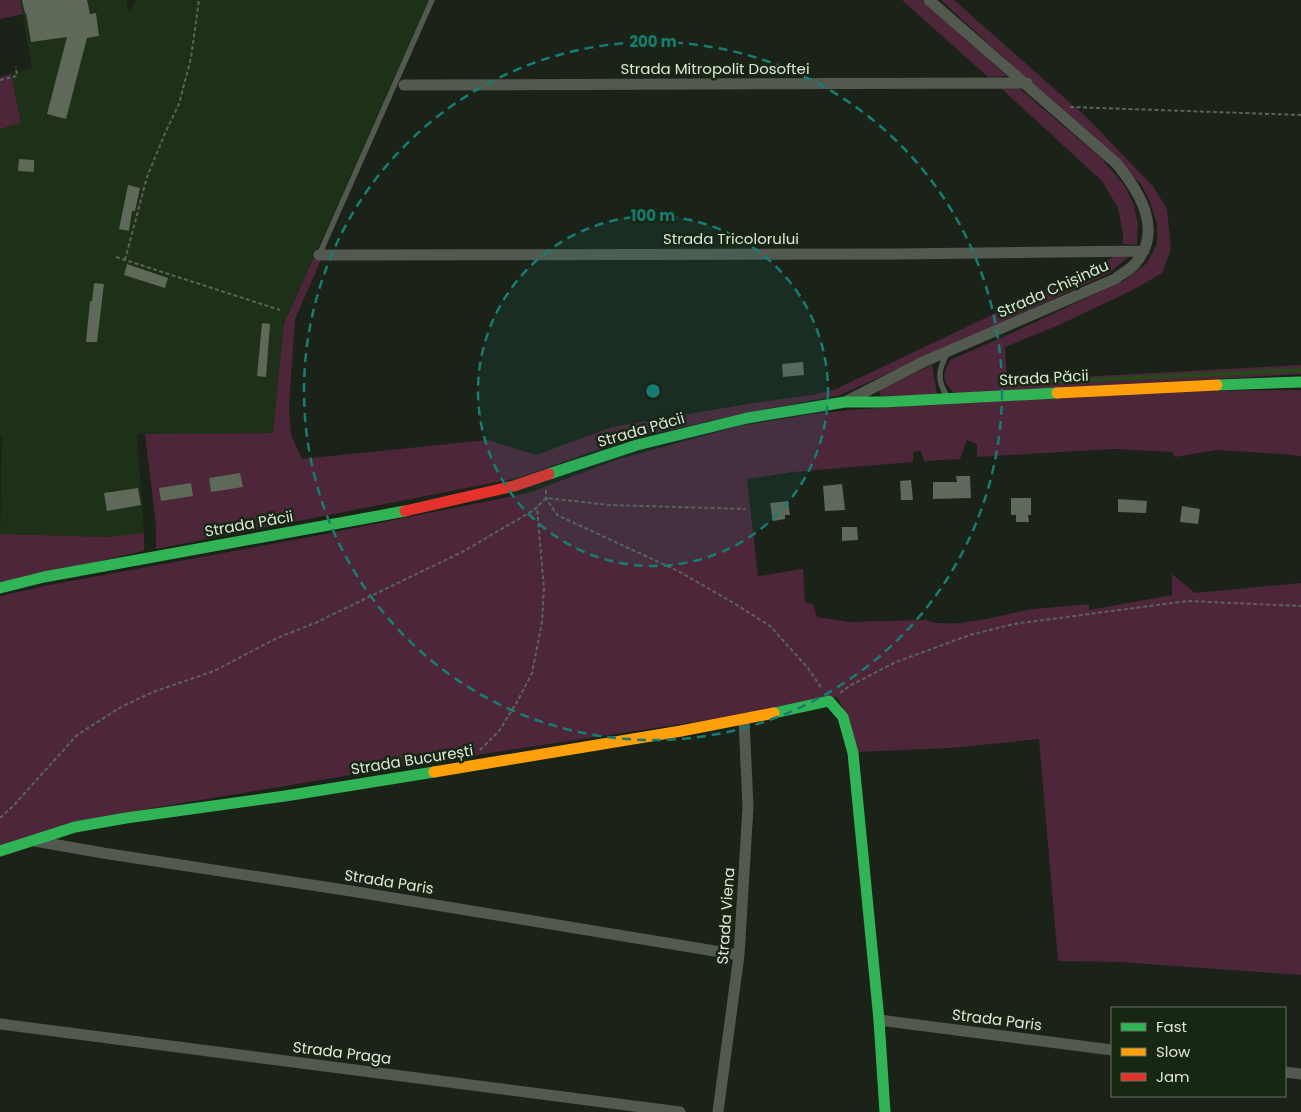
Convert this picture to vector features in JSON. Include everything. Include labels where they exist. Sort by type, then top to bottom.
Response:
[{"type":"street","points":[[929,0],[1116,162],[1130,179],[1142,200],[1148,218],[1148,233],[1144,251]]},
{"type":"street","name":"Strada Mitropolit Dosoftei","points":[[404,85],[1027,83]]},
{"type":"street","name":"Strada Tricolorului","points":[[319,255],[889,254],[1144,251]]},
{"type":"street","name":"Strada Chișinău","points":[[845,402],[923,362],[1115,279],[1134,264],[1144,251]]},
{"type":"street","name":"Strada Păcii","points":[[0,588],[44,577],[422,508],[514,486],[637,445],[696,430],[747,418],[845,402],[884,402],[1301,382]]},
{"type":"street","points":[[829,701],[843,717],[853,753],[879,1020],[885,1112]]},
{"type":"street","name":"Strada București","points":[[0,850],[75,827],[285,796],[744,720],[829,701]]},
{"type":"street","name":"Strada Viena","points":[[718,1112],[739,955],[748,807],[744,720]]},
{"type":"street","name":"Strada Paris","points":[[33,840],[104,853],[586,928],[739,955]]},
{"type":"street","name":"Strada Paris","points":[[879,1020],[1111,1050]]},
{"type":"street","name":"Strada Praga","points":[[0,1024],[680,1112]]},
{"type":"street","points":[[1286,1072],[1301,1074]]},
{"type":"lane","points":[[319,255],[432,0]]},
{"type":"lane","points":[[948,352],[941,364],[938,378],[948,398]]},
{"type":"path","points":[[125,260],[147,177],[179,104],[192,58],[199,0]]},
{"type":"path","points":[[0,80],[17,76],[16,67]]},
{"type":"path","points":[[1053,106],[1301,115]]},
{"type":"path","points":[[116,257],[280,310]]},
{"type":"path","points":[[546,475],[546,498],[557,515],[678,571],[770,626],[808,668],[829,701]]},
{"type":"path","points":[[0,818],[77,736],[121,707],[153,692],[214,671],[275,639],[315,623],[464,551],[537,507],[546,498]]},
{"type":"path","points":[[546,498],[610,505],[745,509]]},
{"type":"path","points":[[461,767],[499,731],[532,674],[542,622],[544,589],[537,507]]},
{"type":"path","points":[[851,686],[896,662],[970,634],[1014,624],[1187,601],[1301,606]]},
{"type":"shaded area","points":[[0,0],[20,0],[23,14],[0,19]]},
{"type":"shaded area","points":[[20,0],[126,0],[129,14],[136,0],[429,0],[284,324],[273,433],[137,434],[144,533],[108,537],[0,534],[2,438],[0,437],[0,129],[21,123],[11,74],[32,68]]},
{"type":"shaded area","points":[[902,0],[922,0],[1007,76],[988,77]]},
{"type":"shaded area","points":[[941,0],[954,0],[1085,116],[1152,185],[1167,209],[1171,249],[1162,273],[1133,290],[1059,325],[1005,347],[1007,381],[1301,365],[1301,374],[955,394],[945,378],[950,360],[1123,281],[1146,264],[1157,244],[1157,224],[1150,202],[1141,184]]},
{"type":"shaded area","points":[[11,74],[21,123],[0,129],[0,77]]},
{"type":"shaded area","points":[[1002,89],[1020,89],[1100,157],[1125,186],[1134,205],[1138,225],[1137,245],[1123,244],[1123,233],[1118,208],[1102,181]]},
{"type":"shaded area","points":[[1116,256],[1128,257],[1110,273],[840,395],[740,414],[626,440],[517,478],[156,549],[156,525],[145,434],[273,433],[284,324],[313,259],[321,260],[295,319],[289,407],[291,435],[302,459],[488,440],[536,455],[612,427],[813,395],[836,389]]},
{"type":"shaded area","points":[[932,365],[937,394],[881,398],[879,390]]},
{"type":"shaded area","points":[[1301,390],[1301,456],[1217,450],[1175,457],[1172,452],[1113,449],[977,457],[977,444],[967,440],[960,459],[924,461],[921,451],[913,452],[913,462],[793,472],[747,479],[758,576],[803,569],[805,603],[813,604],[817,617],[849,622],[926,620],[937,623],[950,623],[979,620],[1041,608],[1089,604],[1089,610],[1172,595],[1172,574],[1195,593],[1301,583],[1301,975],[1120,962],[1058,961],[1039,739],[951,748],[857,752],[849,719],[837,697],[715,719],[398,767],[76,821],[0,846],[0,596],[528,493],[616,460],[739,426],[812,414],[862,409],[1179,391]]},
{"type":"shaded area","points":[[144,533],[144,551],[0,583],[0,534],[108,537]]},
{"type":"building","points":[[22,0],[87,0],[90,14],[96,13],[99,36],[87,38],[66,119],[47,114],[67,37],[31,42]]},
{"type":"building","points":[[19,159],[34,160],[34,172],[18,171]]},
{"type":"building","points":[[128,185],[140,188],[135,211],[132,211],[129,231],[119,229]]},
{"type":"building","points":[[127,264],[168,278],[165,288],[124,275]]},
{"type":"building","points":[[94,283],[104,284],[97,342],[86,342],[90,301],[92,301]]},
{"type":"building","points":[[262,323],[270,324],[266,377],[257,376]]},
{"type":"building","points":[[803,362],[804,375],[783,377],[782,364]]},
{"type":"building","points":[[240,473],[243,487],[211,492],[209,478]]},
{"type":"building","points":[[956,476],[970,476],[971,498],[933,499],[933,482],[957,482]]},
{"type":"building","points":[[911,480],[913,500],[901,500],[900,481]]},
{"type":"building","points":[[191,483],[193,496],[161,501],[159,488]]},
{"type":"building","points":[[842,484],[845,510],[825,511],[823,486]]},
{"type":"building","points":[[138,488],[141,505],[107,511],[104,493]]},
{"type":"building","points":[[1011,498],[1031,498],[1031,515],[1028,515],[1029,522],[1016,522],[1016,515],[1011,515]]},
{"type":"building","points":[[1118,499],[1147,501],[1146,513],[1118,512]]},
{"type":"building","points":[[788,501],[790,515],[785,515],[785,519],[773,521],[770,503]]},
{"type":"building","points":[[1182,506],[1200,509],[1198,524],[1180,522]]},
{"type":"building","points":[[842,527],[857,527],[858,540],[842,541]]},
{"type":"waterway","points":[[1006,384],[1301,370]]},
{"type":"traffic: fast","points":[[1217,385],[1301,382]]},
{"type":"traffic: fast","points":[[549,474],[637,445],[747,418],[845,402],[884,402],[1057,393]]},
{"type":"traffic: fast","points":[[0,588],[44,577],[405,511]]},
{"type":"traffic: fast","points":[[774,713],[829,701],[843,717],[853,753],[879,1020],[885,1112]]},
{"type":"traffic: fast","points":[[0,851],[75,827],[434,772]]},
{"type":"traffic: slow","points":[[1057,393],[1217,385]]},
{"type":"traffic: slow","points":[[434,772],[681,731],[774,713]]},
{"type":"traffic: jam","points":[[405,511],[514,486],[549,474]]}]
